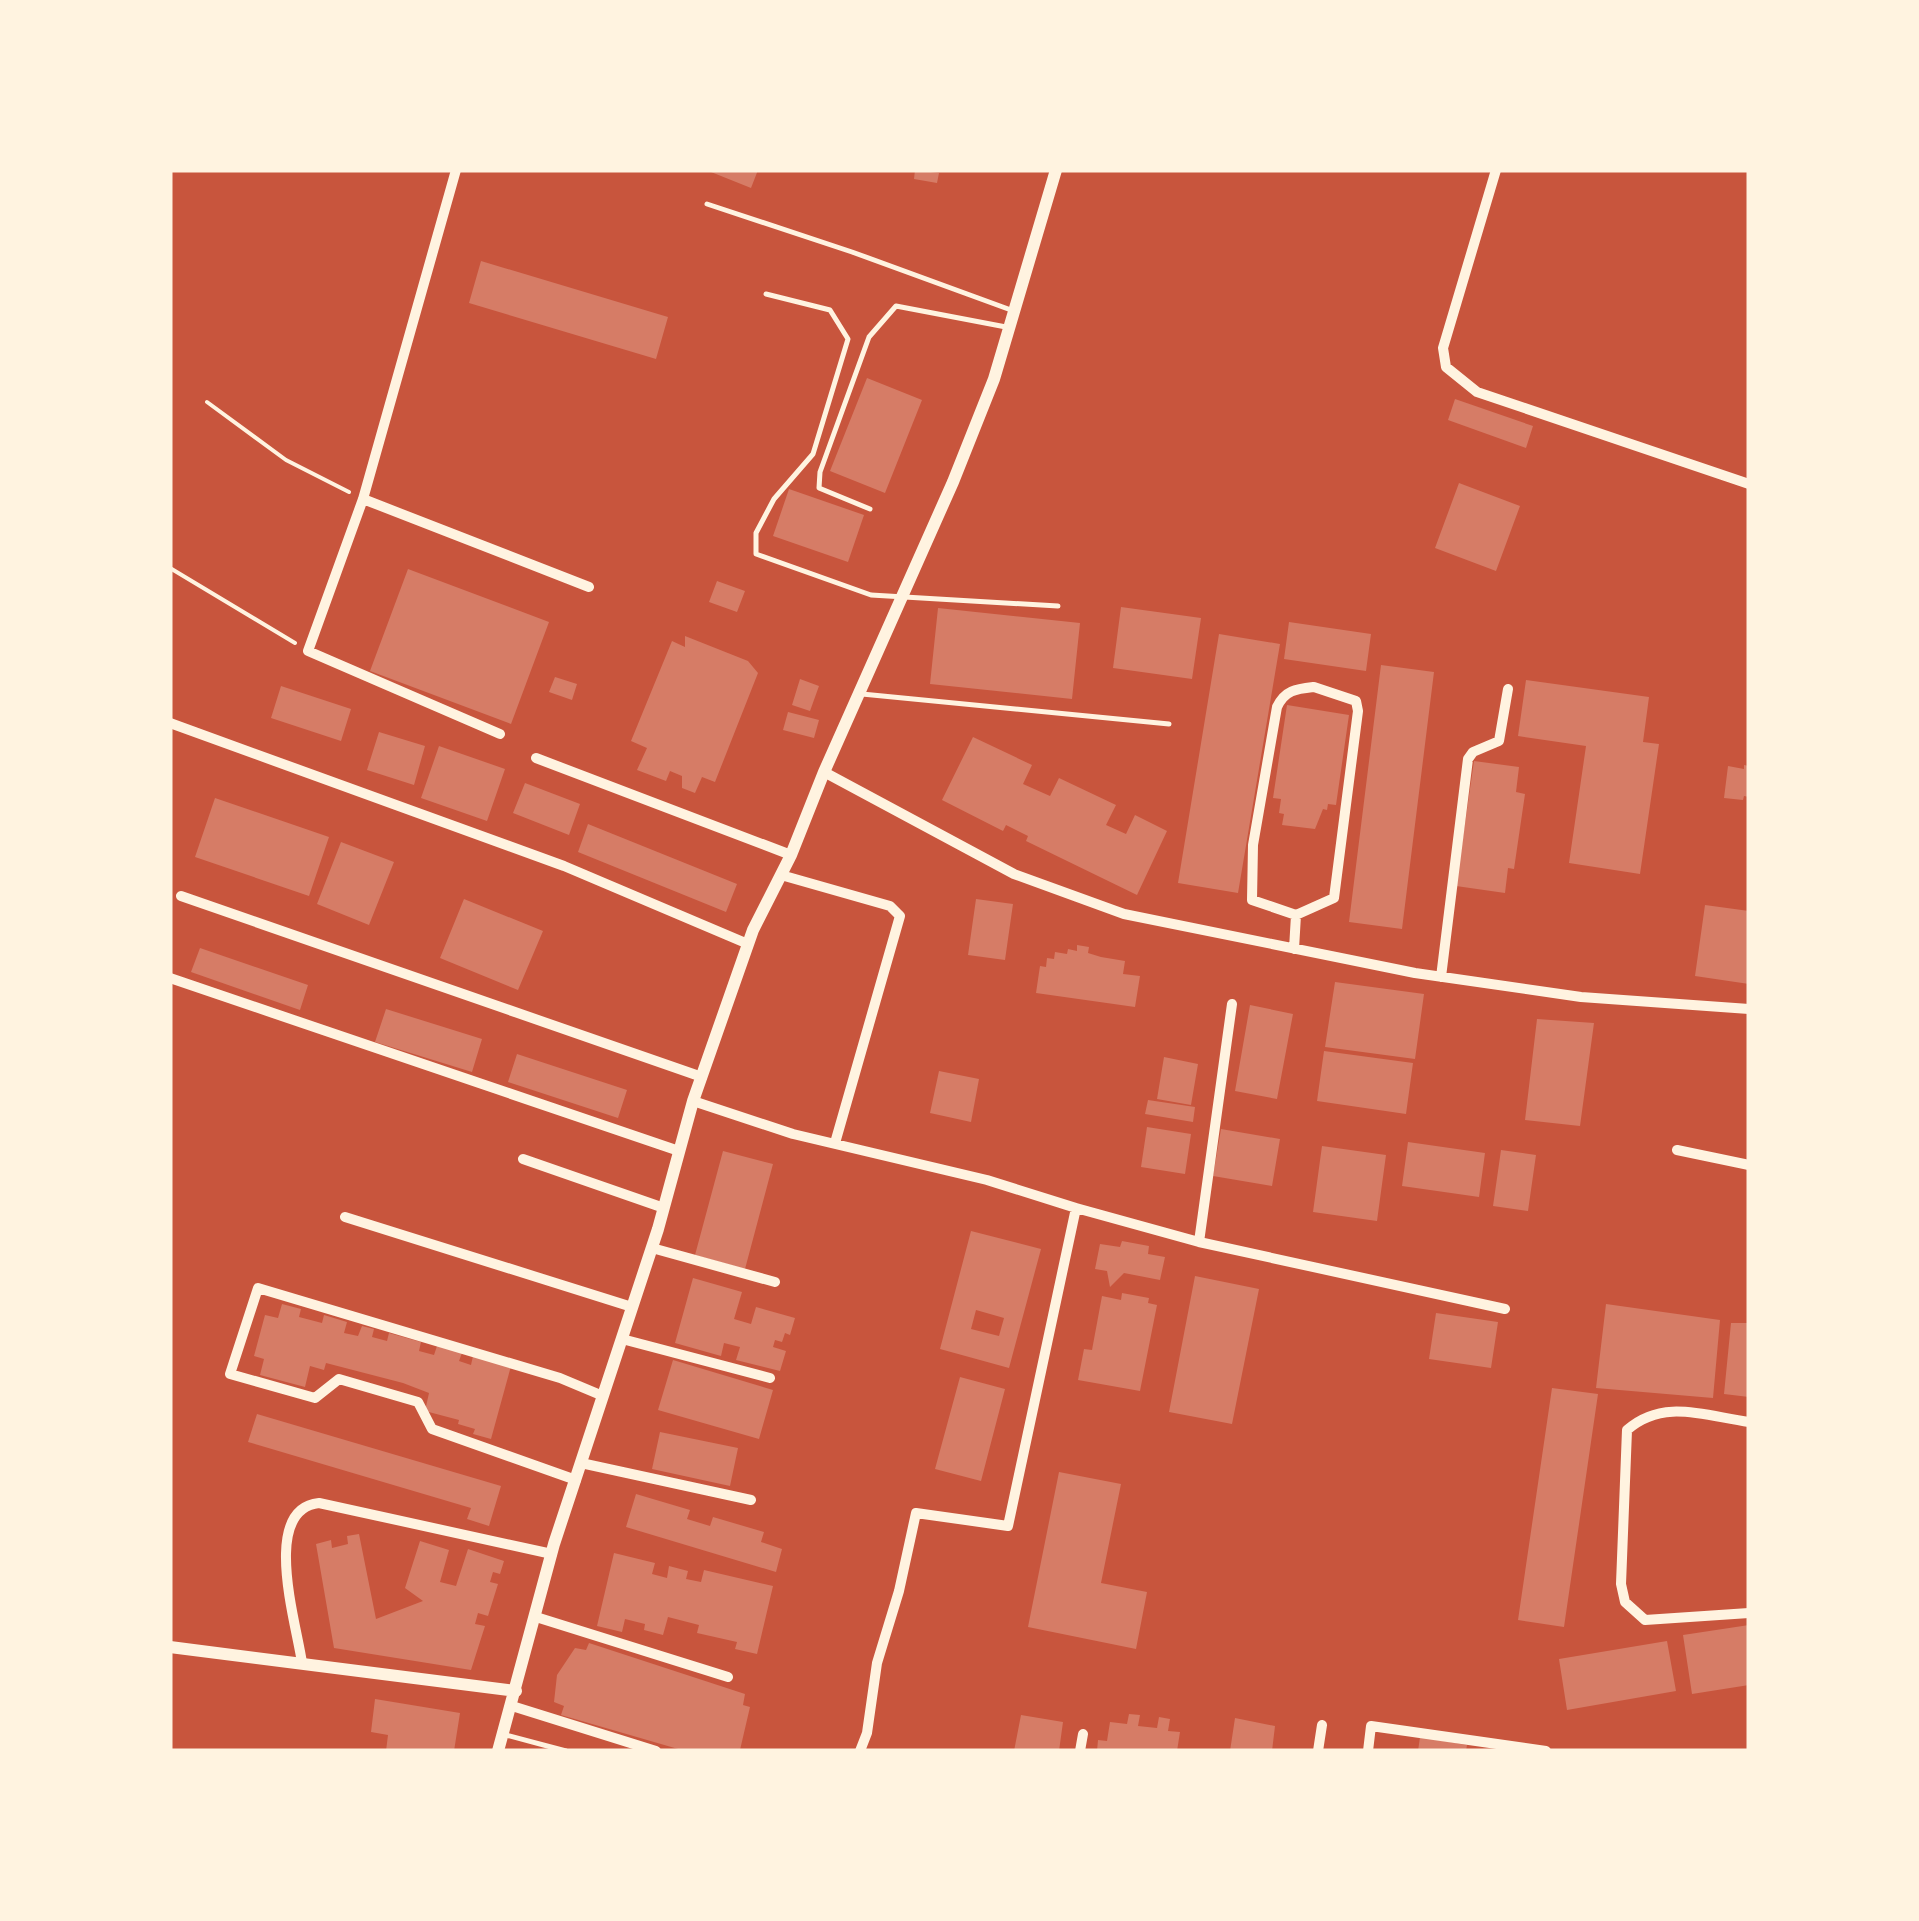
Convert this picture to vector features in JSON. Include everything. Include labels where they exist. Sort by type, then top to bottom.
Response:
[{"type":"street","points":[[456,170],[362,499],[308,650],[500,734]]},
{"type":"street","points":[[498,1751],[552,1554],[652,1248],[693,1101],[748,944],[791,855],[988,396],[1056,170]]},
{"type":"street","points":[[1496,170],[1443,348],[1446,367],[1477,392],[1749,484]]},
{"type":"street","points":[[362,499],[590,587]]},
{"type":"street","points":[[1314,688],[1356,701],[1358,712],[1334,898],[1296,916],[1252,900],[1253,845],[1277,707],[1282,696],[1293,689],[1314,688]]},
{"type":"street","points":[[1441,977],[1468,760],[1473,752],[1499,742],[1508,689]]},
{"type":"street","points":[[170,722],[564,866],[748,944]]},
{"type":"street","points":[[536,758],[791,855]]},
{"type":"street","points":[[824,772],[1014,874],[1124,914],[1441,977],[1581,997],[1749,1009]]},
{"type":"street","points":[[781,875],[890,906],[900,916],[835,1144]]},
{"type":"street","points":[[181,896],[702,1076]]},
{"type":"street","points":[[1294,948],[1296,916]]},
{"type":"street","points":[[170,978],[679,1151]]},
{"type":"street","points":[[1199,1242],[1232,1004]]},
{"type":"street","points":[[693,1101],[835,1144],[986,1180],[1199,1242],[1505,1308]]},
{"type":"street","points":[[1677,1150],[1749,1165]]},
{"type":"street","points":[[523,1159],[664,1208]]},
{"type":"street","points":[[860,1751],[867,1734],[877,1664],[899,1591],[916,1512],[1008,1526],[1076,1208]]},
{"type":"street","points":[[345,1218],[632,1307]]},
{"type":"street","points":[[652,1248],[775,1282]]},
{"type":"street","points":[[576,1480],[432,1430],[418,1402],[339,1379],[315,1398],[230,1374],[258,1288],[560,1378],[603,1396]]},
{"type":"street","points":[[622,1339],[770,1378]]},
{"type":"street","points":[[1749,1422],[1668,1410],[1652,1413],[1627,1430],[1622,1584],[1625,1602],[1645,1620],[1749,1613]]},
{"type":"street","points":[[581,1463],[751,1500]]},
{"type":"street","points":[[302,1662],[285,1536],[291,1520],[309,1504],[552,1554]]},
{"type":"street","points":[[536,1617],[728,1677]]},
{"type":"street","points":[[170,1647],[516,1691]]},
{"type":"street","points":[[512,1706],[656,1751]]},
{"type":"street","points":[[1318,1751],[1322,1725]]},
{"type":"street","points":[[1368,1751],[1372,1726],[1546,1751]]},
{"type":"street","points":[[1080,1751],[1082,1734]]},
{"type":"lane","points":[[707,204],[1014,311]]},
{"type":"lane","points":[[766,294],[830,310],[848,340],[813,454],[774,499],[756,533],[756,554],[871,596],[1058,606]]},
{"type":"lane","points":[[870,509],[819,488],[820,472],[869,337],[896,306],[1009,327]]},
{"type":"lane","points":[[860,693],[1169,724]]},
{"type":"lane","points":[[503,1735],[566,1751]]},
{"type":"path","points":[[207,402],[286,460],[362,499]]},
{"type":"path","points":[[170,568],[308,650]]},
{"type":"building","points":[[706,170],[758,170],[751,188]]},
{"type":"building","points":[[915,170],[939,173],[937,183],[914,179]]},
{"type":"building","points":[[481,261],[668,317],[656,359],[469,303]]},
{"type":"building","points":[[867,378],[922,400],[885,493],[830,471]]},
{"type":"building","points":[[1455,399],[1533,426],[1526,448],[1448,420]]},
{"type":"building","points":[[1459,483],[1520,506],[1496,571],[1435,548]]},
{"type":"building","points":[[789,489],[864,515],[848,562],[773,536]]},
{"type":"building","points":[[408,569],[549,622],[511,724],[370,671]]},
{"type":"building","points":[[717,581],[745,591],[737,612],[709,602]]},
{"type":"building","points":[[1121,607],[1201,618],[1192,679],[1113,668]]},
{"type":"building","points":[[938,608],[1080,623],[1072,699],[930,684]]},
{"type":"building","points":[[1289,622],[1371,634],[1366,671],[1284,659]]},
{"type":"building","points":[[1219,634],[1280,644],[1238,893],[1178,883]]},
{"type":"building","points":[[685,636],[748,661],[758,673],[715,782],[702,777],[695,793],[682,788],[682,776],[670,771],[666,781],[637,770],[647,748],[631,741],[672,641],[685,647]]},
{"type":"building","points":[[1381,665],[1434,672],[1402,929],[1349,922]]},
{"type":"building","points":[[555,677],[577,684],[572,700],[549,692]]},
{"type":"building","points":[[800,679],[819,686],[810,711],[792,705]]},
{"type":"building","points":[[1526,680],[1649,697],[1643,742],[1659,744],[1640,874],[1569,863],[1586,746],[1518,736]]},
{"type":"building","points":[[281,686],[351,709],[341,741],[271,718]]},
{"type":"building","points":[[1287,705],[1349,715],[1336,805],[1328,804],[1327,810],[1323,809],[1315,829],[1282,825],[1281,799],[1273,798]]},
{"type":"building","points":[[788,712],[819,720],[814,738],[783,730]]},
{"type":"building","points":[[379,732],[425,746],[414,785],[367,770]]},
{"type":"building","points":[[973,737],[1032,765],[1023,784],[1050,796],[1059,778],[1116,805],[1106,825],[1126,834],[1135,815],[1167,831],[1137,895],[1026,841],[1028,836],[1006,825],[1003,831],[942,800]]},
{"type":"building","points":[[439,746],[505,769],[487,821],[421,798]]},
{"type":"building","points":[[1474,761],[1519,767],[1516,792],[1525,794],[1514,869],[1508,868],[1505,893],[1456,886]]},
{"type":"building","points":[[1744,765],[1749,766],[1749,797],[1724,798],[1728,766],[1744,769]]},
{"type":"building","points":[[525,783],[580,804],[569,835],[513,813]]},
{"type":"building","points":[[215,798],[329,837],[309,896],[195,857]]},
{"type":"building","points":[[588,824],[737,884],[726,912],[578,852]]},
{"type":"building","points":[[341,842],[394,862],[369,925],[317,904]]},
{"type":"building","points":[[464,899],[543,931],[518,990],[440,958]]},
{"type":"building","points":[[976,899],[1013,904],[1005,960],[968,955]]},
{"type":"building","points":[[1705,905],[1749,911],[1749,984],[1695,976]]},
{"type":"building","points":[[1077,945],[1089,947],[1088,953],[1125,961],[1123,974],[1140,976],[1135,1007],[1036,993],[1040,966],[1046,967],[1047,958],[1054,959],[1055,952],[1077,951]]},
{"type":"building","points":[[200,948],[308,985],[300,1010],[191,972]]},
{"type":"building","points":[[1335,982],[1424,994],[1415,1059],[1325,1047]]},
{"type":"building","points":[[1250,1005],[1293,1014],[1277,1099],[1235,1091]]},
{"type":"building","points":[[386,1009],[482,1039],[472,1072],[375,1042]]},
{"type":"building","points":[[1537,1019],[1594,1023],[1580,1126],[1525,1120]]},
{"type":"building","points":[[1324,1051],[1413,1063],[1406,1114],[1317,1101]]},
{"type":"building","points":[[517,1054],[627,1090],[618,1118],[508,1082]]},
{"type":"building","points":[[1164,1057],[1198,1064],[1191,1105],[1157,1099]]},
{"type":"building","points":[[939,1071],[979,1079],[971,1122],[930,1113]]},
{"type":"building","points":[[1148,1100],[1195,1107],[1193,1122],[1145,1114]]},
{"type":"building","points":[[1147,1127],[1191,1134],[1185,1174],[1141,1167]]},
{"type":"building","points":[[1221,1129],[1280,1139],[1272,1186],[1213,1176]]},
{"type":"building","points":[[1408,1142],[1485,1153],[1479,1197],[1402,1186]]},
{"type":"building","points":[[1322,1146],[1386,1155],[1377,1221],[1313,1212]]},
{"type":"building","points":[[1501,1150],[1536,1155],[1528,1211],[1493,1206]]},
{"type":"building","points":[[723,1151],[773,1164],[745,1269],[695,1255]]},
{"type":"building","points":[[971,1231],[1041,1249],[1009,1368],[940,1349]],"holes":[[[976,1310],[1004,1318],[999,1336],[971,1329]]]},
{"type":"building","points":[[1122,1241],[1149,1246],[1148,1254],[1165,1257],[1160,1280],[1124,1273],[1110,1287],[1107,1271],[1095,1269],[1100,1244],[1120,1247]]},
{"type":"building","points":[[1195,1276],[1259,1289],[1232,1424],[1169,1412]]},
{"type":"building","points":[[693,1278],[742,1292],[734,1319],[751,1324],[756,1307],[795,1318],[790,1335],[785,1333],[782,1342],[775,1340],[773,1347],[786,1351],[780,1371],[736,1360],[740,1347],[724,1343],[721,1356],[675,1343]]},
{"type":"building","points":[[1122,1293],[1149,1298],[1148,1303],[1157,1305],[1140,1391],[1078,1380],[1084,1349],[1092,1350],[1102,1296],[1121,1300]]},
{"type":"building","points":[[282,1304],[301,1309],[299,1317],[322,1323],[324,1315],[347,1322],[344,1333],[358,1336],[362,1326],[374,1329],[372,1337],[387,1341],[389,1333],[421,1342],[419,1351],[434,1355],[437,1346],[462,1353],[459,1361],[471,1365],[473,1356],[511,1366],[491,1439],[473,1434],[475,1429],[458,1424],[459,1420],[425,1411],[429,1393],[403,1383],[326,1363],[324,1370],[310,1366],[305,1387],[260,1375],[264,1359],[254,1356],[265,1315],[278,1318]]},
{"type":"building","points":[[1606,1304],[1720,1320],[1713,1398],[1596,1388]]},
{"type":"building","points":[[1436,1313],[1498,1322],[1491,1368],[1429,1359]]},
{"type":"building","points":[[1731,1323],[1749,1323],[1749,1397],[1724,1394]]},
{"type":"building","points":[[673,1360],[773,1390],[759,1439],[658,1410]]},
{"type":"building","points":[[960,1377],[1005,1389],[981,1481],[935,1469]]},
{"type":"building","points":[[1552,1388],[1598,1394],[1564,1627],[1518,1620]]},
{"type":"building","points":[[257,1414],[501,1486],[489,1526],[467,1519],[471,1508],[248,1442]]},
{"type":"building","points":[[660,1432],[738,1448],[730,1486],[652,1469]]},
{"type":"building","points":[[1059,1472],[1121,1484],[1101,1583],[1147,1592],[1136,1649],[1028,1627]]},
{"type":"building","points":[[636,1494],[690,1510],[687,1519],[710,1526],[713,1517],[764,1532],[761,1542],[782,1549],[776,1572],[626,1527]]},
{"type":"building","points":[[359,1534],[376,1619],[423,1601],[405,1588],[420,1541],[449,1550],[440,1582],[456,1586],[468,1549],[504,1561],[500,1574],[493,1572],[490,1582],[498,1584],[488,1616],[478,1613],[475,1624],[485,1626],[471,1670],[334,1648],[316,1544],[331,1540],[332,1548],[348,1544],[347,1536]]},
{"type":"building","points":[[614,1553],[655,1563],[652,1574],[667,1578],[669,1566],[688,1571],[686,1579],[701,1582],[704,1570],[773,1586],[757,1654],[735,1649],[737,1642],[697,1633],[699,1625],[668,1617],[663,1635],[644,1630],[645,1624],[625,1619],[622,1632],[597,1626]]},
{"type":"building","points":[[1749,1625],[1749,1685],[1692,1694],[1683,1635]]},
{"type":"building","points":[[1667,1641],[1676,1691],[1567,1710],[1559,1659]]},
{"type":"building","points":[[589,1643],[745,1694],[743,1705],[750,1707],[740,1750],[685,1751],[561,1715],[564,1706],[554,1702],[557,1675],[575,1648],[586,1650]]},
{"type":"building","points":[[375,1699],[460,1713],[454,1751],[386,1751],[388,1735],[371,1732]]},
{"type":"building","points":[[1129,1714],[1140,1715],[1138,1726],[1157,1728],[1159,1717],[1170,1719],[1168,1731],[1180,1732],[1177,1751],[1097,1751],[1098,1740],[1107,1741],[1110,1722],[1127,1724]]},
{"type":"building","points":[[1021,1715],[1063,1722],[1059,1751],[1014,1751]]},
{"type":"building","points":[[1235,1718],[1275,1726],[1272,1751],[1230,1751]]},
{"type":"building","points":[[1420,1737],[1467,1745],[1466,1751],[1418,1751]]}]
